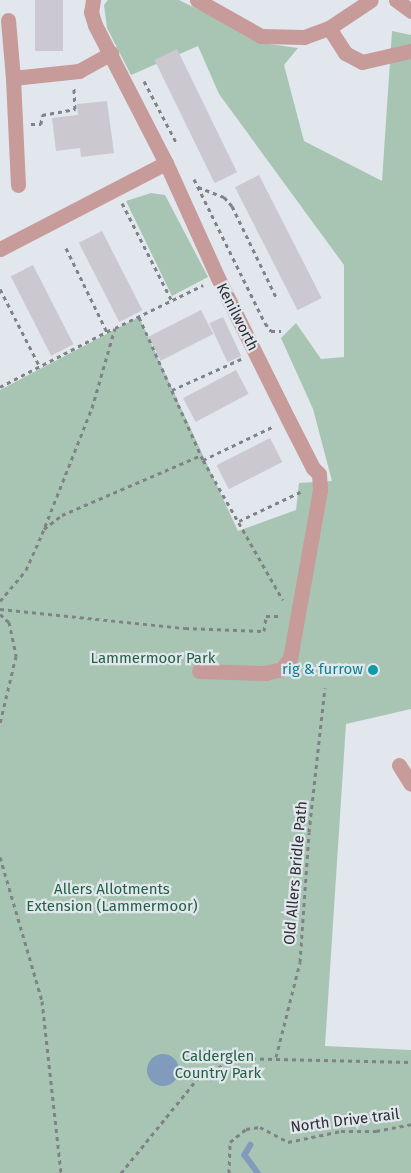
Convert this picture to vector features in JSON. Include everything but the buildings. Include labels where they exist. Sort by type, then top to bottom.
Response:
[{"type":"street","name":"Kenilworth","points":[[93,0],[91,12],[95,25],[125,80],[166,163],[218,278],[288,419],[313,468],[319,474],[320,490],[290,658],[282,669],[265,673],[199,671]]},
{"type":"street","points":[[206,2],[261,36],[304,37],[329,28],[371,0]]},
{"type":"street","points":[[396,0],[411,11]]},
{"type":"street","points":[[8,20],[13,78],[7,105],[18,185]]},
{"type":"street","points":[[329,28],[346,53],[362,62],[410,51]]},
{"type":"street","points":[[13,78],[74,72],[111,53]]},
{"type":"street","points":[[0,249],[166,163]]},
{"type":"street","points":[[398,765],[411,784]]},
{"type":"path","points":[[41,124],[42,115],[75,109],[74,72]]},
{"type":"path","points":[[125,80],[133,77],[144,81],[151,90],[181,152]]},
{"type":"path","points":[[189,170],[265,323],[272,331],[281,331]]},
{"type":"path","points":[[198,187],[224,197],[232,206],[276,297]]},
{"type":"path","points":[[115,190],[172,301]]},
{"type":"path","points":[[66,248],[108,332]]},
{"type":"path","points":[[0,387],[218,278]]},
{"type":"path","points":[[0,289],[40,367]]},
{"type":"path","points":[[139,317],[203,460],[286,604],[288,595]]},
{"type":"path","points":[[0,601],[26,570],[44,530],[92,408],[115,328]]},
{"type":"path","points":[[172,390],[255,352]]},
{"type":"path","points":[[203,460],[288,419]]},
{"type":"path","points":[[44,530],[62,515],[201,455]]},
{"type":"path","points":[[239,521],[300,492]]},
{"type":"path","points":[[0,609],[184,628],[264,631],[266,616],[285,616],[286,610]]},
{"type":"path","points":[[0,614],[9,622],[16,656],[0,723]]},
{"type":"path","name":"Old Allers Bridle Path","points":[[276,1057],[300,962],[309,832],[325,688]]},
{"type":"path","points":[[0,857],[44,1009],[61,1173]]},
{"type":"path","points":[[121,1173],[197,1079],[236,1058],[276,1057],[411,1062]]},
{"type":"path","name":"North Drive trail","points":[[229,1173],[230,1142],[246,1129],[260,1127],[288,1142],[341,1131],[376,1132],[411,1124]]},
{"type":"green space","points":[[108,0],[179,0],[269,44],[298,48],[284,65],[304,141],[382,181],[392,31],[411,35],[411,709],[346,724],[325,1046],[411,1050],[411,1173],[0,1173],[0,390],[139,317],[238,531],[296,510],[299,483],[332,481],[313,409],[281,338],[296,323],[321,359],[344,357],[344,265],[219,94],[198,46],[131,75],[107,28],[104,5]]},
{"type":"green space","points":[[151,193],[165,195],[208,277],[172,296],[126,201]]},
{"type":"water","points":[[163,1054],[174,1059],[179,1070],[174,1081],[163,1086],[152,1081],[147,1070],[152,1059]]},
{"type":"waterway","points":[[251,1145],[245,1155],[258,1173]]},
{"type":"place","name":"rig & furrow","points":[[373,670]]},
{"type":"park label","name":"Lammermoor Park","points":[[153,659]]},
{"type":"park label","name":"Allers Allotments Extension (Lammermoor)","points":[[112,898]]},
{"type":"park label","name":"Calderglen Country Park","points":[[218,1064]]}]
